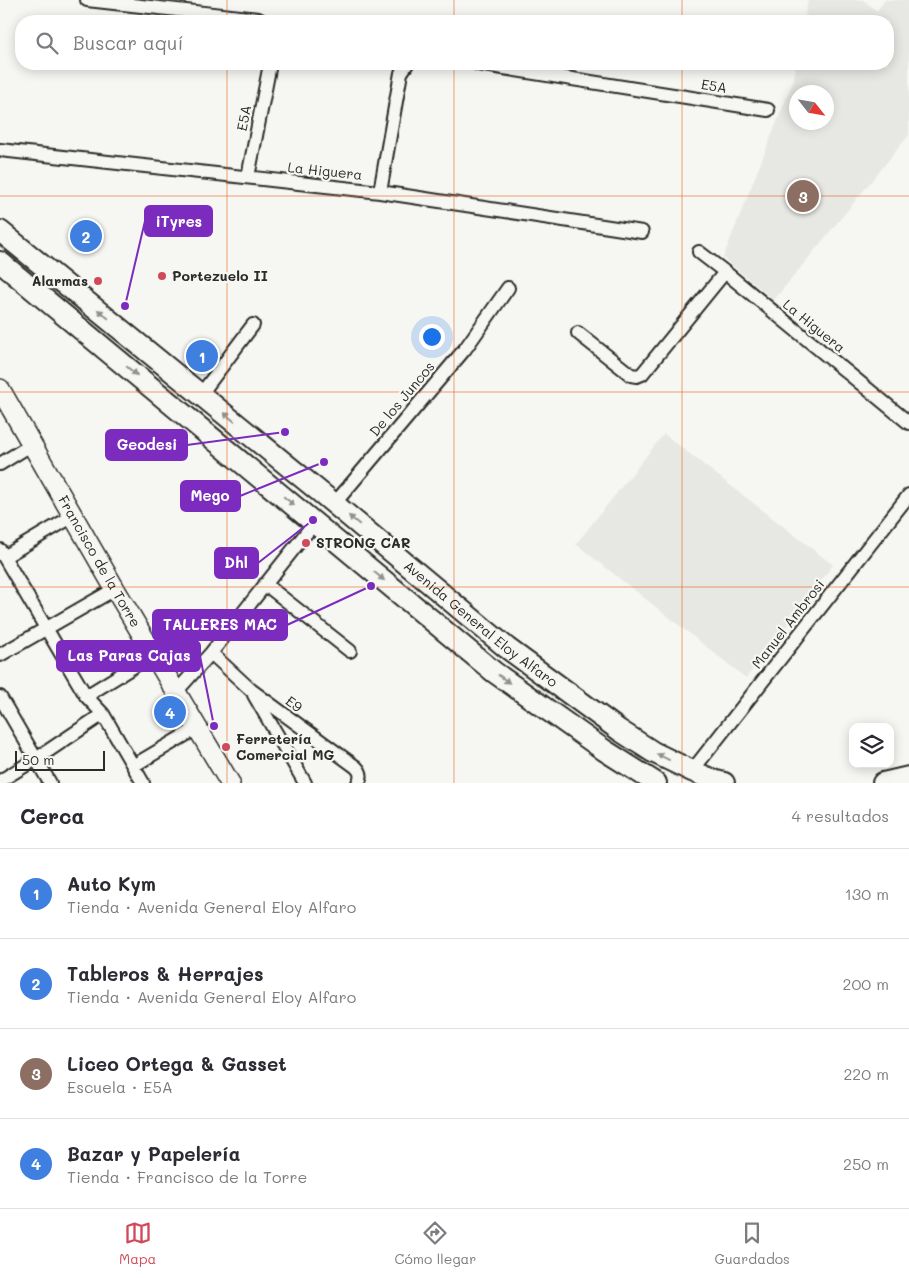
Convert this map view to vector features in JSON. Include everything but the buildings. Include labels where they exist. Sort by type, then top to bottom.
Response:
[{"type":"main road","name":"Avenida General Eloy Alfaro","points":[[0,231],[335,504],[507,648],[619,730],[653,752],[692,771],[724,783]]},
{"type":"main road","name":"Avenida General Eloy Alfaro","points":[[0,262],[494,672],[604,750],[656,783]]},
{"type":"main road","points":[[883,783],[909,777]]},
{"type":"street","points":[[87,0],[222,15]]},
{"type":"street","name":"E5A","points":[[248,177],[269,70]]},
{"type":"street","points":[[380,192],[403,70]]},
{"type":"street","name":"E5A","points":[[516,70],[768,110]]},
{"type":"street","name":"La Higuera","points":[[1,151],[380,192],[642,232]]},
{"type":"street","name":"La Higuera","points":[[699,252],[909,423]]},
{"type":"street","points":[[578,332],[632,375],[642,374],[725,272]]},
{"type":"street","name":"De los Juncos","points":[[335,504],[465,349],[508,288]]},
{"type":"street","points":[[201,394],[253,325]]},
{"type":"street","name":"Francisco de la Torre","points":[[0,389],[115,589],[230,783]]},
{"type":"street","points":[[0,464],[31,445]]},
{"type":"street","name":"Manuel Ambrosi","points":[[692,771],[909,496]]},
{"type":"street","points":[[73,516],[2,554],[86,696],[103,714],[143,783]]},
{"type":"street","points":[[176,692],[211,654],[315,522]]},
{"type":"street","points":[[265,584],[350,651]]},
{"type":"street","points":[[0,655],[115,589]]},
{"type":"street","points":[[86,696],[154,654]]},
{"type":"street","name":"E9","points":[[211,654],[251,690],[360,771],[360,779]]},
{"type":"street","points":[[251,690],[304,783]]},
{"type":"street","points":[[0,697],[50,783]]},
{"type":"street","points":[[0,781],[103,714]]},
{"type":"street","points":[[132,766],[197,728]]},
{"type":"shaded area","points":[[808,0],[863,0],[877,11],[885,0],[909,0],[909,135],[774,300],[723,258],[789,92],[789,130],[834,130],[834,85],[792,85],[795,70],[894,70],[894,15],[805,15]]},
{"type":"shaded area","points":[[664,434],[833,565],[746,678],[576,544]]},
{"type":"place","name":"Liceo Ortega & Gasset","points":[[803,196]]},
{"type":"place","name":"Tableros & Herrajes","points":[[86,236]]},
{"type":"place","name":"Portezuelo II","points":[[162,276]]},
{"type":"place","name":"Alarmas","points":[[98,281]]},
{"type":"place","name":"iTyres","points":[[125,306]]},
{"type":"place","name":"Auto Kym","points":[[202,356]]},
{"type":"place","name":"Geodesi","points":[[285,432]]},
{"type":"place","name":"Mego","points":[[324,462]]},
{"type":"place","name":"Dhl","points":[[313,520]]},
{"type":"place","name":"STRONG CAR","points":[[306,543]]},
{"type":"place","name":"TALLERES MAC","points":[[371,586]]},
{"type":"place","name":"Bazar y Papelería","points":[[170,712]]},
{"type":"place","name":"Las Paras Cajas","points":[[214,726]]},
{"type":"place","name":"Ferretería Comercial MG","points":[[226,747]]}]
